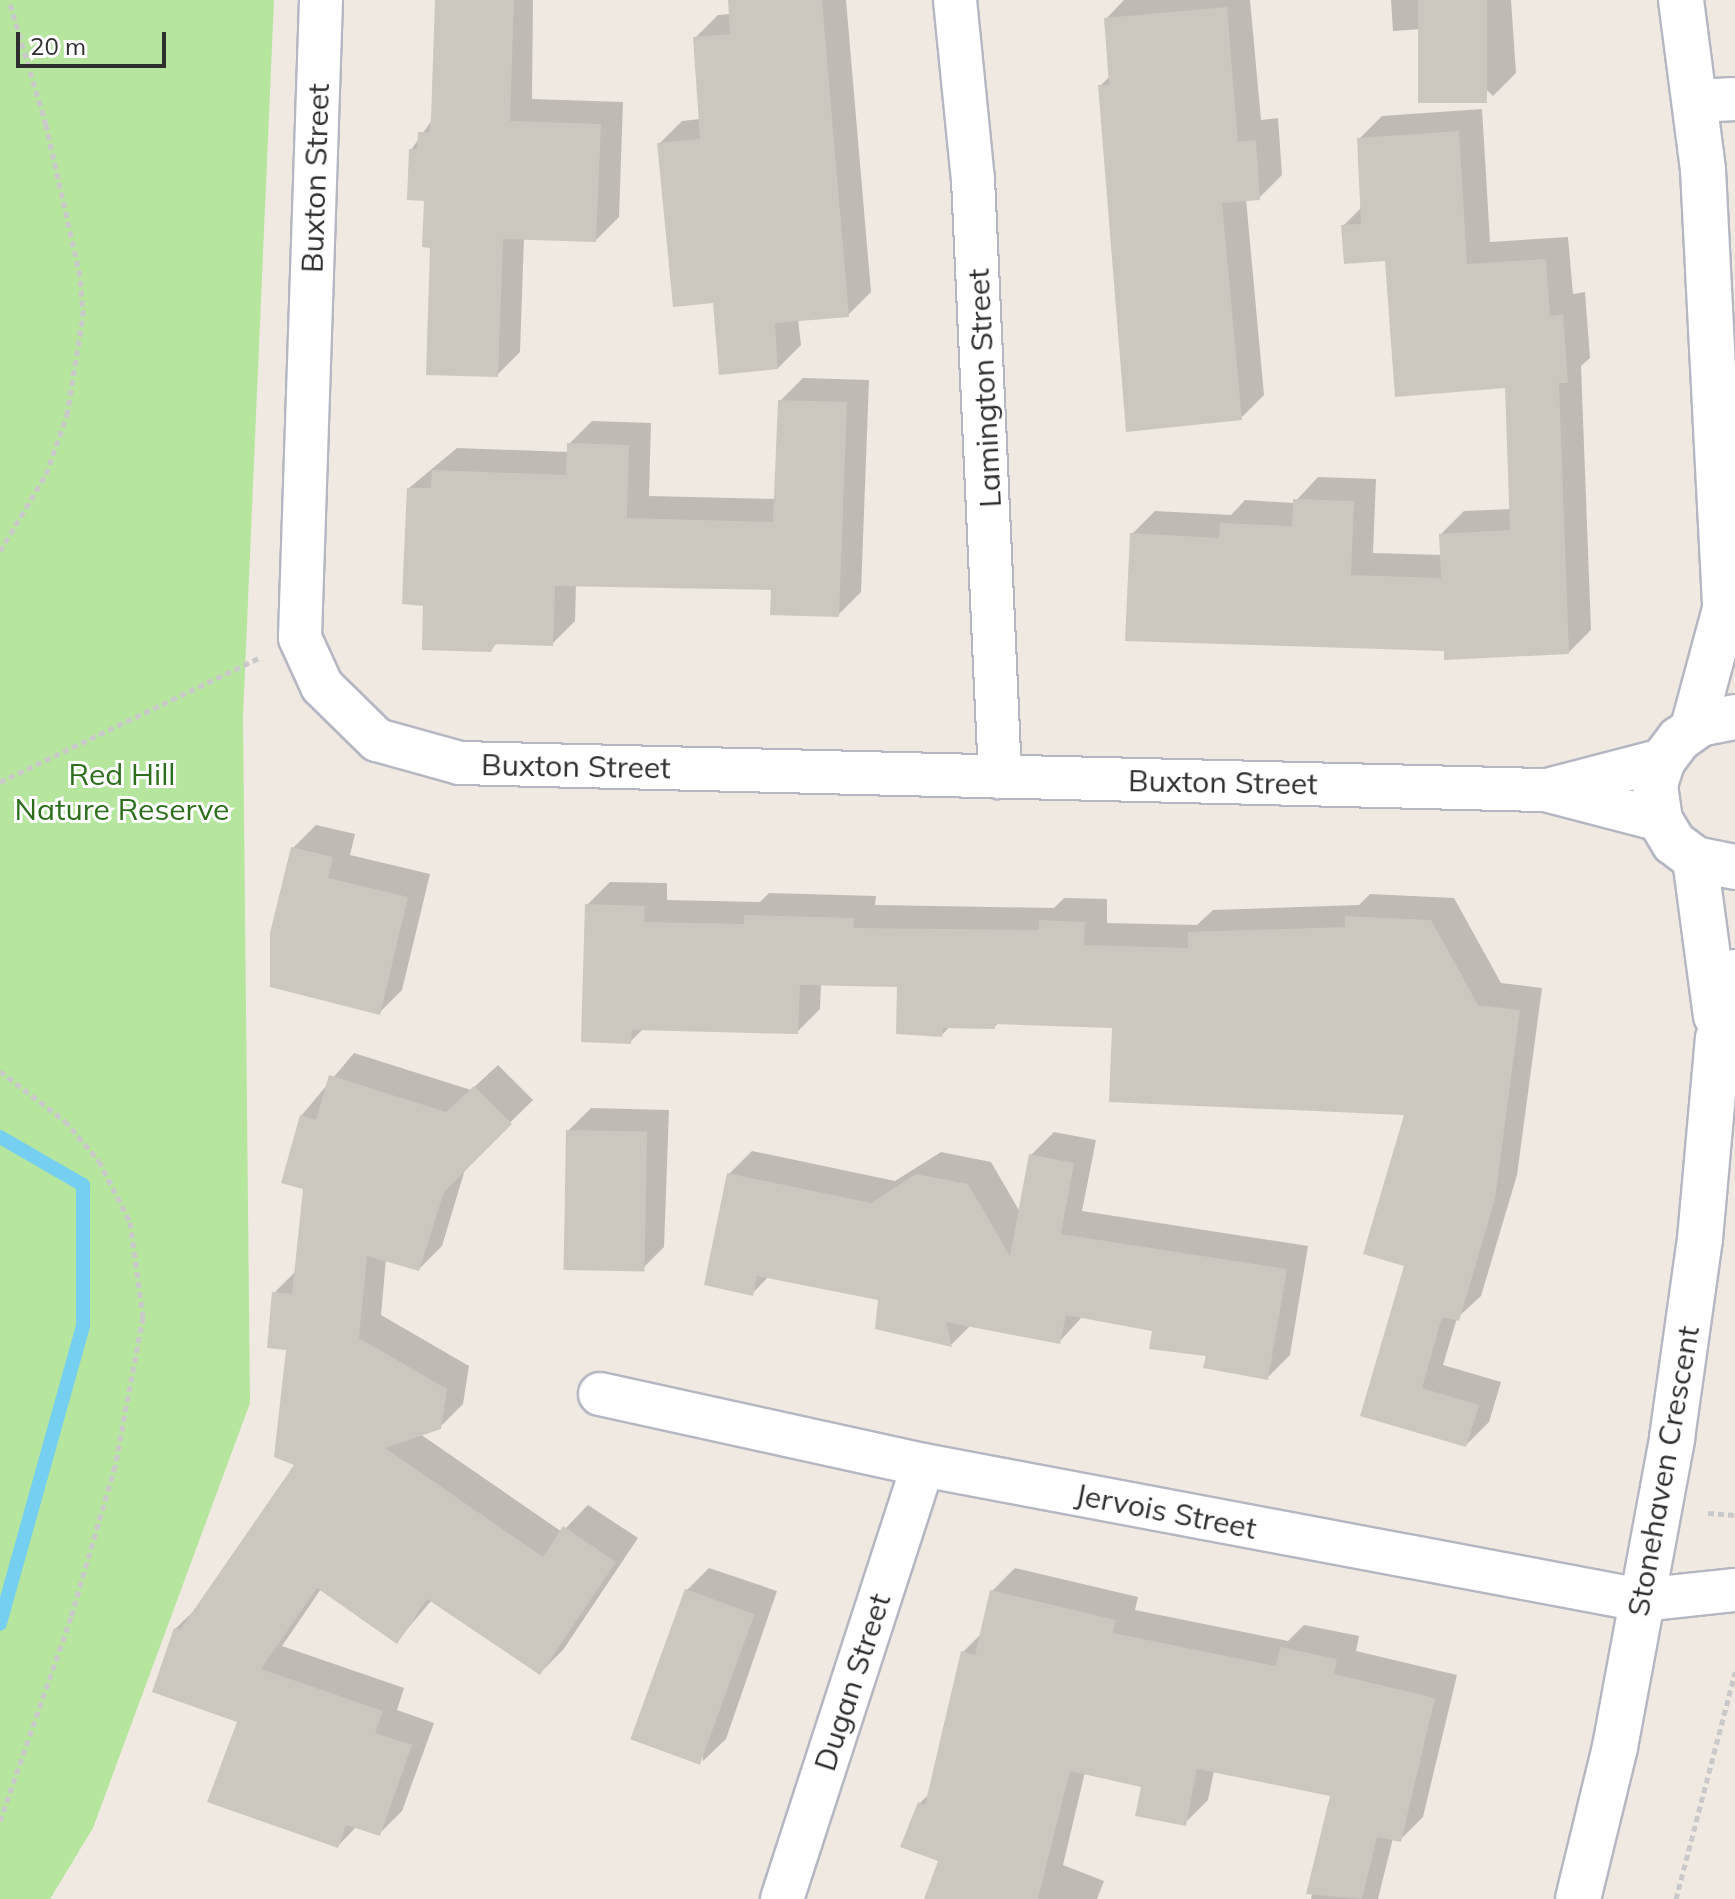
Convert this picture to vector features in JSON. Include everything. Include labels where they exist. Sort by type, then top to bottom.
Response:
[{"type":"street","name":"Buxton Street","points":[[321,0],[300,638],[322,686],[377,740],[460,763],[1545,790],[1660,820]]},
{"type":"street","name":"Lamington Street","points":[[955,0],[973,179],[1000,777]]},
{"type":"street","points":[[1681,0],[1715,100],[1716,370],[1730,623],[1693,728],[1663,760],[1655,785],[1660,820],[1674,843],[1715,863]]},
{"type":"street","points":[[1693,728],[1735,717]]},
{"type":"street","name":"Buxton Street","points":[[1545,790],[1663,760]]},
{"type":"street","name":"Stonehaven Crescent","points":[[1578,1899],[1615,1747],[1672,1438],[1700,1239],[1718,1039],[1715,863]]},
{"type":"street","name":"Stonehaven Crescent","points":[[1718,1039],[1735,972]]},
{"type":"street","name":"Jervois Street","points":[[600,1394],[923,1465],[1641,1600],[1735,1590]]},
{"type":"street","name":"Dugan Street","points":[[782,1899],[923,1465]]},
{"type":"path","points":[[0,551],[46,474],[67,415],[83,316],[80,276],[46,125],[9,0]]},
{"type":"path","points":[[0,782],[300,638]]},
{"type":"path","points":[[0,1071],[65,1121],[99,1161],[130,1222],[143,1317],[115,1466],[71,1617],[0,1821]]},
{"type":"path","points":[[1676,1899],[1735,1672]]},
{"type":"green space","name":"Red Hill Nature Reserve","points":[[0,0],[274,0],[243,716],[250,1403],[93,1828],[50,1899],[0,1899]]},
{"type":"building","points":[[435,0],[514,0],[510,121],[601,124],[596,242],[503,239],[498,377],[426,375],[430,248],[422,247],[424,201],[407,200],[409,149],[417,149],[418,132],[429,132],[431,119]]},
{"type":"building","points":[[728,0],[822,0],[849,317],[775,323],[778,369],[719,375],[713,303],[673,307],[657,143],[700,139],[693,37],[730,34]]},
{"type":"building","points":[[1418,0],[1487,0],[1487,103],[1418,103]]},
{"type":"building","points":[[1227,7],[1238,142],[1256,140],[1260,200],[1222,203],[1242,420],[1126,432],[1098,85],[1109,85],[1104,18]]},
{"type":"building","points":[[1459,131],[1467,264],[1546,259],[1550,316],[1563,314],[1568,383],[1559,383],[1569,654],[1444,660],[1444,651],[1125,641],[1130,533],[1219,538],[1220,523],[1292,526],[1293,499],[1354,501],[1351,575],[1441,578],[1439,534],[1510,530],[1505,388],[1395,397],[1385,261],[1344,264],[1341,225],[1361,224],[1357,138]]},
{"type":"building","points":[[778,400],[847,402],[839,617],[770,615],[771,590],[555,586],[553,646],[495,644],[491,652],[422,650],[423,606],[402,604],[407,488],[431,488],[432,470],[566,475],[567,443],[629,445],[627,518],[773,522]]},
{"type":"building","points":[[291,847],[333,857],[328,878],[408,897],[380,1015],[270,987],[270,933]]},
{"type":"building","points":[[585,904],[645,906],[644,922],[744,924],[744,915],[854,918],[853,928],[1039,930],[1039,920],[1085,922],[1084,945],[1188,948],[1188,932],[1345,927],[1345,916],[1431,920],[1478,1005],[1520,1010],[1495,1199],[1459,1321],[1442,1317],[1422,1388],[1479,1405],[1466,1447],[1360,1416],[1404,1266],[1363,1254],[1404,1115],[1109,1102],[1112,1028],[995,1024],[995,1029],[943,1028],[942,1037],[896,1034],[897,987],[800,985],[798,1034],[632,1030],[631,1044],[581,1042]]},
{"type":"building","points":[[329,1075],[446,1112],[474,1086],[512,1124],[444,1192],[419,1271],[367,1256],[359,1338],[447,1389],[441,1429],[385,1448],[543,1557],[563,1526],[616,1562],[540,1675],[427,1599],[397,1644],[317,1588],[261,1669],[383,1711],[375,1733],[412,1745],[380,1836],[346,1825],[338,1848],[207,1802],[237,1722],[152,1692],[174,1628],[180,1630],[294,1465],[274,1457],[286,1350],[267,1348],[272,1292],[292,1294],[303,1189],[281,1183],[300,1115],[316,1120]]},
{"type":"building","points":[[566,1130],[647,1131],[645,1271],[564,1270]]},
{"type":"building","points":[[1029,1154],[1074,1163],[1061,1234],[1287,1269],[1268,1380],[1203,1368],[1206,1356],[1149,1349],[1152,1331],[1066,1315],[1060,1344],[946,1322],[952,1347],[875,1329],[878,1300],[757,1276],[753,1296],[704,1285],[727,1173],[871,1203],[916,1174],[968,1184],[1010,1256]]},
{"type":"building","points":[[685,1589],[755,1614],[700,1765],[630,1739]]},
{"type":"building","points":[[990,1590],[1116,1620],[1113,1633],[1276,1666],[1280,1647],[1337,1659],[1334,1674],[1435,1698],[1401,1842],[1377,1837],[1362,1899],[1306,1894],[1330,1796],[1197,1769],[1186,1826],[1135,1816],[1141,1787],[1070,1771],[1038,1899],[924,1899],[938,1861],[900,1847],[918,1802],[925,1805],[961,1651],[975,1655]]},
{"type":"waterway","points":[[0,1137],[83,1185],[83,1326],[0,1624]]}]
